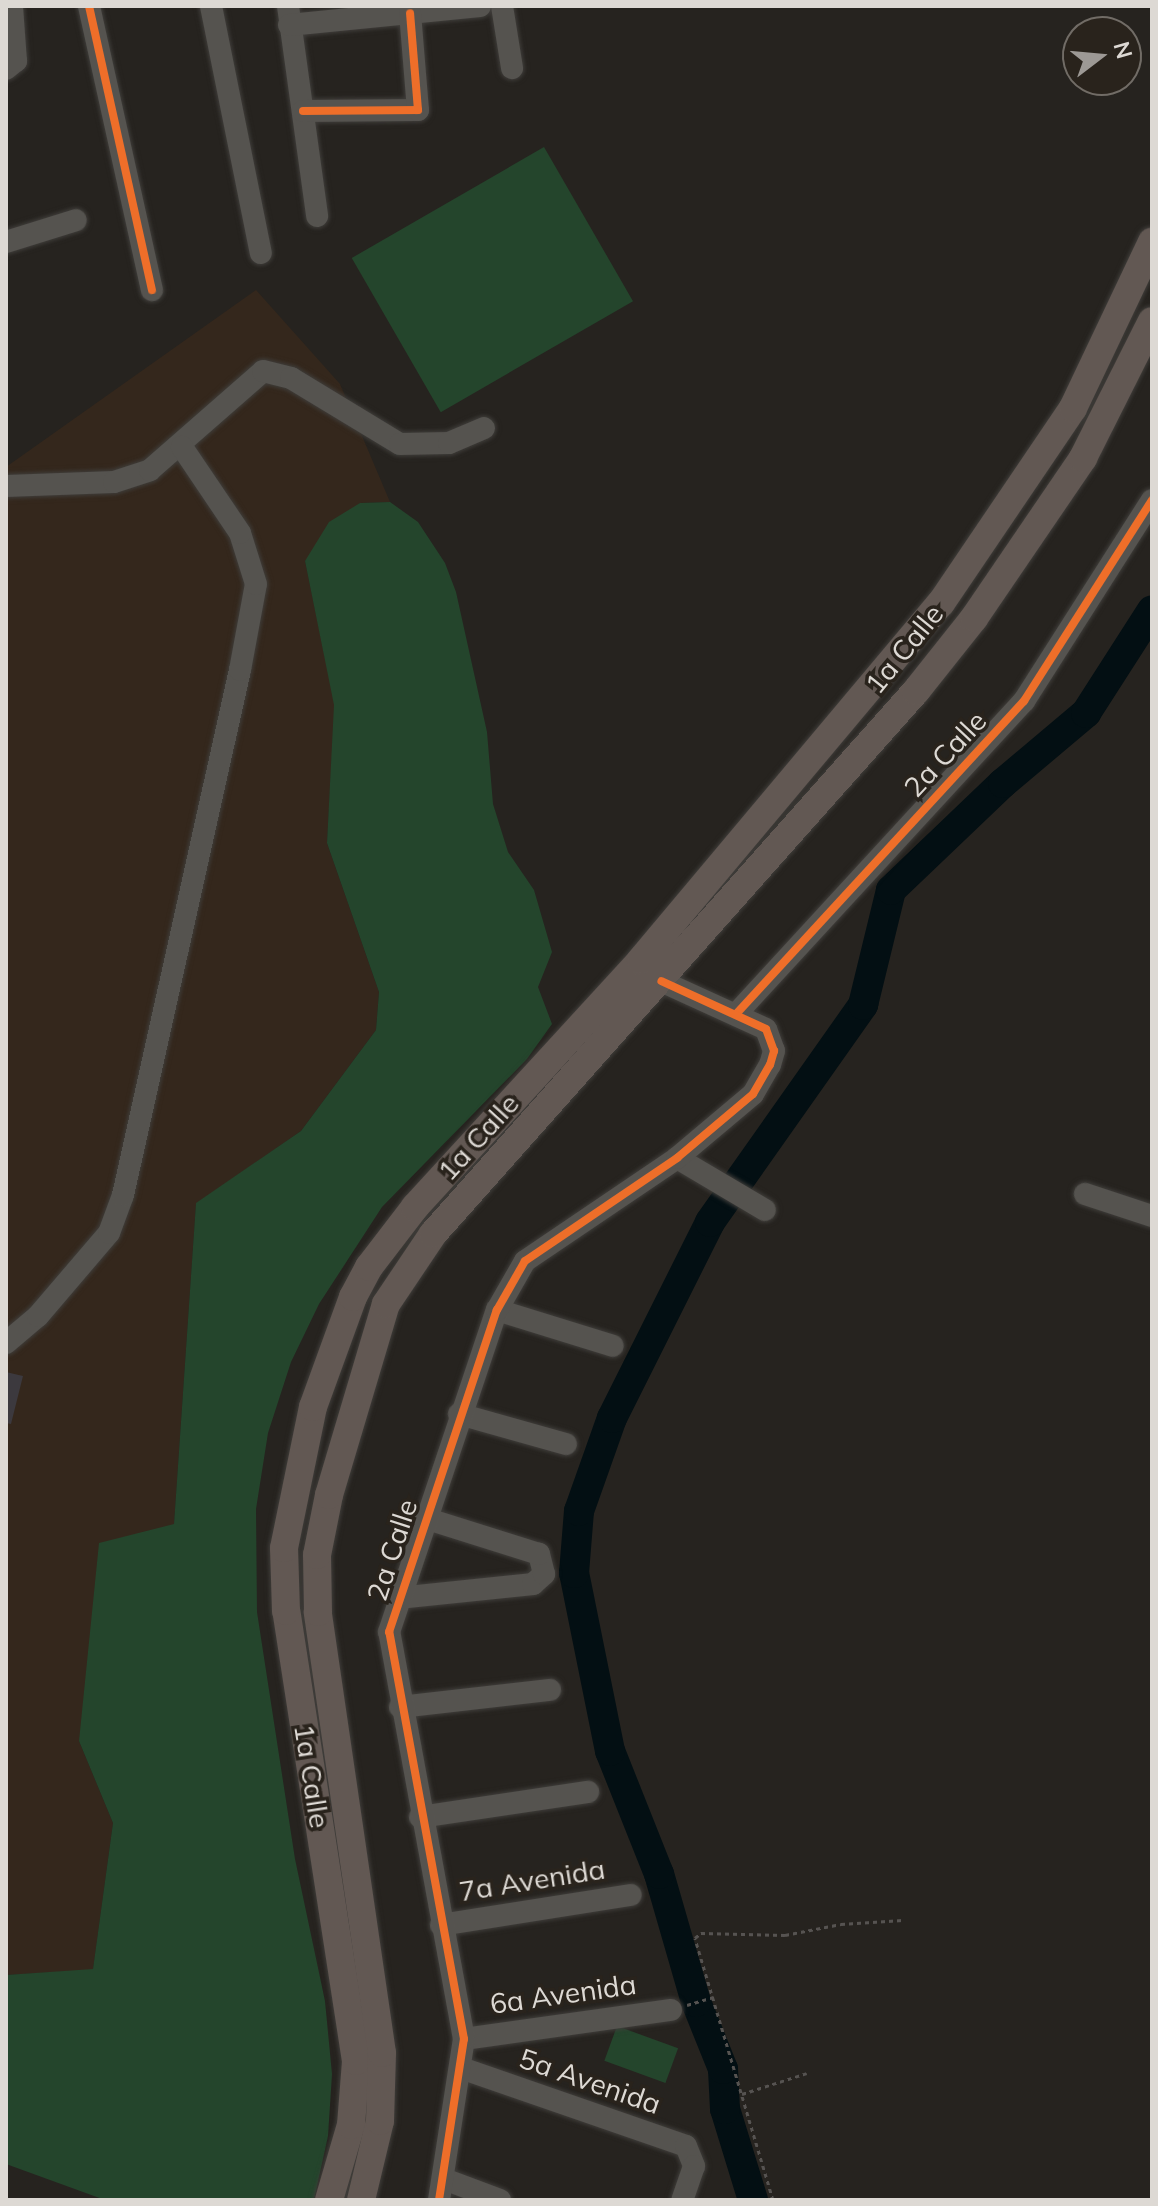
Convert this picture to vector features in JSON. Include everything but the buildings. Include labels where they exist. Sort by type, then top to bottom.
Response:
[{"type":"main road","name":"1a Calle","points":[[329,2200],[351,2125],[356,2061],[288,1627],[283,1560],[313,1407],[353,1297],[407,1217],[641,960],[941,603],[1073,408],[1152,242]]},
{"type":"main road","name":"1a Calle","points":[[361,2200],[380,2121],[382,2053],[318,1612],[317,1555],[329,1495],[396,1284],[459,1204],[661,981],[974,618],[1083,458],[1152,321]]},
{"type":"street","points":[[11,65],[12,6]]},
{"type":"street","points":[[89,6],[152,290]]},
{"type":"street","points":[[211,6],[261,253]]},
{"type":"street","points":[[317,216],[289,16],[410,13],[480,6]]},
{"type":"street","points":[[502,6],[512,68]]},
{"type":"street","points":[[303,111],[418,110],[410,13]]},
{"type":"street","points":[[6,242],[76,220]]},
{"type":"street","points":[[6,486],[114,482],[150,470],[182,447],[263,371],[291,378],[400,444],[449,443],[484,428]]},
{"type":"street","points":[[6,1343],[38,1316],[109,1233],[123,1195],[240,670],[256,584],[240,533],[182,447]]},
{"type":"street","name":"2a Calle","points":[[442,2189],[464,2039],[420,1817],[389,1632],[459,1414],[497,1310],[525,1261],[677,1158],[753,1094],[770,1065],[773,1043],[766,1029],[737,1013],[1024,701],[1152,500]]},
{"type":"street","points":[[661,981],[737,1013]]},
{"type":"street","points":[[677,1158],[765,1210]]},
{"type":"street","points":[[1085,1194],[1152,1216]]},
{"type":"street","points":[[497,1310],[613,1346]]},
{"type":"street","points":[[459,1414],[566,1444]]},
{"type":"street","points":[[398,1598],[533,1584],[545,1571],[539,1554],[425,1518]]},
{"type":"street","points":[[400,1707],[550,1690]]},
{"type":"street","points":[[420,1817],[588,1792]]},
{"type":"street","name":"7a Avenida","points":[[441,1925],[631,1895]]},
{"type":"street","name":"6a Avenida","points":[[464,2039],[677,2008]]},
{"type":"street","name":"5a Avenida","points":[[461,2068],[686,2146],[694,2157],[682,2200]]},
{"type":"street","points":[[442,2189],[500,2200]]},
{"type":"path","points":[[773,2200],[695,1938],[701,1933],[785,1935],[903,1920]]},
{"type":"path","points":[[677,2008],[714,1997]]},
{"type":"path","points":[[742,2094],[807,2073]]},
{"type":"shaded area","points":[[256,290],[340,384],[390,502],[360,503],[305,561],[335,705],[327,843],[379,992],[376,1030],[301,1131],[196,1204],[174,1525],[79,1741],[113,1823],[93,1970],[6,1975],[6,467]]},
{"type":"green space","points":[[544,147],[633,301],[441,412],[352,258]]},
{"type":"green space","points":[[390,502],[418,522],[445,563],[456,592],[487,732],[493,804],[508,852],[534,890],[552,952],[538,987],[552,1024],[527,1059],[382,1207],[319,1304],[291,1362],[268,1433],[256,1509],[257,1612],[295,1859],[325,2001],[332,2074],[328,2136],[314,2200],[105,2200],[6,2164],[6,1975],[93,1969],[113,1823],[79,1741],[99,1543],[174,1524],[196,1203],[301,1131],[376,1030],[379,992],[327,843],[334,705],[305,561],[329,522],[360,503]]},
{"type":"green space","points":[[617,2026],[678,2048],[665,2083],[604,2061]]},
{"type":"waterway","points":[[753,2200],[725,2109],[723,2069],[696,2002],[659,1874],[610,1751],[574,1573],[579,1511],[612,1418],[710,1222],[863,1005],[891,890],[1003,783],[1086,713],[1152,610]]},
{"type":"cycle path","points":[[89,6],[152,290]]},
{"type":"cycle path","points":[[303,111],[418,110],[410,13]]},
{"type":"cycle path","points":[[737,1013],[1024,701],[1152,500]]},
{"type":"cycle path","points":[[439,2200],[464,2039],[389,1632],[497,1310],[525,1261],[677,1158],[753,1094],[770,1065],[774,1051],[766,1029],[661,981]]}]
